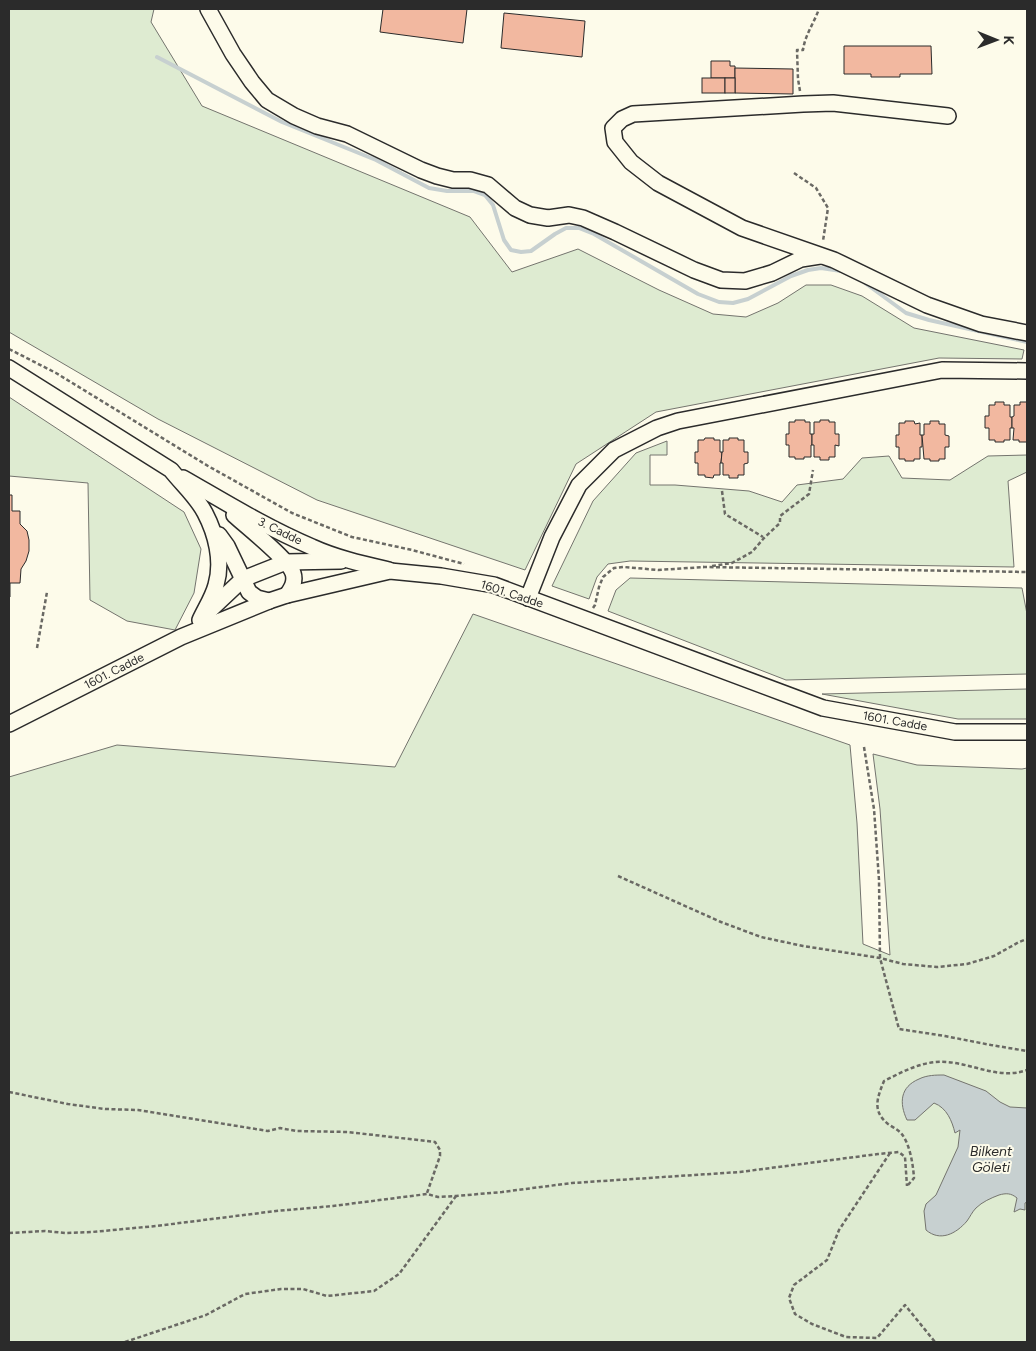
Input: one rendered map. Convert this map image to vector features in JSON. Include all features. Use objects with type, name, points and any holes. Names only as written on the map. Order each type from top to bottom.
[{"type":"street","points":[[208,9],[238,61],[267,100],[294,116],[317,126],[347,134],[420,170],[453,180],[470,180],[488,185],[515,208],[530,215],[548,218],[569,215],[583,218],[694,270],[721,280],[745,281],[801,259],[822,256]]},
{"type":"street","points":[[948,116],[833,103],[803,104],[633,114],[622,118],[614,128],[615,142],[631,162],[658,183],[742,228],[834,260],[927,305],[981,324],[1027,333]]},
{"type":"street","name":"3. Cadde","points":[[9,368],[171,470],[263,524],[313,548],[390,571]]},
{"type":"street","points":[[528,598],[552,537],[579,485],[614,450],[657,428],[678,421],[942,370],[1027,371]]},
{"type":"street","points":[[171,470],[205,512],[227,546],[249,592],[257,598],[268,601]]},
{"type":"street","name":"3. Cadde","points":[[212,495],[286,562],[294,573],[294,584],[287,595]]},
{"type":"street","points":[[200,620],[216,585],[219,568],[218,550],[205,512]]},
{"type":"street","name":"3. Cadde","points":[[181,637],[243,579],[286,562],[351,560]]},
{"type":"street","name":"1601. Cadde","points":[[9,724],[181,637],[268,601],[390,571],[441,576],[494,585],[823,708],[955,732],[1027,732]]},
{"type":"path","points":[[803,104],[798,78],[797,50],[803,50],[804,43],[819,9]]},
{"type":"path","points":[[794,173],[816,188],[828,208],[822,256]]},
{"type":"path","points":[[9,349],[56,374],[208,466],[292,513],[352,537],[412,550],[469,566]]},
{"type":"path","points":[[585,619],[595,605],[598,587],[603,577],[614,568],[658,570],[703,567],[732,563],[752,552],[780,523],[780,516],[808,494],[812,470]]},
{"type":"path","points":[[722,490],[725,514],[764,538]]},
{"type":"path","points":[[703,567],[1027,572]]},
{"type":"path","points":[[37,648],[47,592]]},
{"type":"path","points":[[864,747],[874,810],[879,880],[880,958],[899,1029],[1027,1051]]},
{"type":"path","points":[[618,876],[721,922],[761,937],[803,946],[880,958],[903,964],[937,967],[967,964],[994,956],[1027,939]]},
{"type":"path","points":[[9,1232],[92,1232],[427,1194],[438,1197],[456,1196],[502,1192],[572,1182],[740,1172],[899,1152],[905,1157],[907,1186],[914,1178],[909,1148],[901,1133],[881,1118],[877,1109],[884,1081],[926,1063],[946,1062],[1006,1074],[1021,1073],[1027,1070]]},
{"type":"path","points":[[9,1092],[68,1104],[105,1109],[138,1110],[268,1131],[280,1128],[296,1131],[348,1132],[434,1142],[440,1150],[440,1156],[427,1194]]},
{"type":"path","points":[[890,1153],[839,1230],[826,1260],[794,1285],[789,1298],[795,1314],[812,1324],[846,1337],[877,1338],[905,1305],[935,1342]]},
{"type":"path","points":[[125,1342],[206,1315],[244,1294],[302,1289],[327,1296],[374,1291],[398,1274],[456,1196]]},
{"type":"green space","points":[[9,9],[154,9],[151,22],[202,106],[470,217],[512,272],[578,249],[659,290],[713,314],[746,317],[778,303],[806,285],[831,285],[862,296],[914,328],[1024,350],[1022,359],[939,358],[656,412],[576,464],[525,570],[317,500],[158,419],[9,332]]},
{"type":"green space","points":[[9,397],[184,512],[201,549],[194,593],[175,630],[127,621],[90,600],[88,483],[9,476]]},
{"type":"green space","points":[[667,441],[667,455],[650,455],[650,485],[675,485],[749,491],[782,502],[797,485],[843,479],[862,458],[889,456],[902,478],[950,480],[988,456],[1027,455],[1027,472],[1008,481],[1014,567],[630,561],[608,564],[597,577],[589,599],[552,586],[593,501],[636,453]]},
{"type":"green space","points":[[630,578],[1022,588],[1027,614],[1027,674],[786,680],[608,611],[616,590]]},
{"type":"green space","points":[[473,614],[850,745],[857,823],[863,944],[890,955],[880,809],[873,754],[917,765],[1027,768],[1027,1342],[9,1342],[9,777],[117,745],[395,767]]},
{"type":"green space","points":[[1027,689],[1027,719],[958,719],[822,694]]},
{"type":"water","name":"Bilkent Göleti","points":[[944,1075],[986,1091],[1010,1107],[1027,1108],[1027,1202],[1025,1203],[1025,1210],[1020,1209],[1014,1212],[1017,1198],[1008,1194],[996,1196],[978,1206],[958,1230],[942,1236],[931,1234],[926,1230],[924,1211],[926,1204],[936,1195],[958,1147],[960,1130],[955,1133],[946,1112],[934,1103],[915,1120],[907,1120],[902,1102],[905,1091],[913,1082],[925,1077]]},
{"type":"building","points":[[383,9],[467,9],[463,43],[380,32]]},
{"type":"building","points":[[504,13],[585,21],[582,57],[501,48]]},
{"type":"building","points":[[844,46],[931,46],[932,74],[900,74],[900,77],[871,77],[871,74],[844,74]]},
{"type":"building","points":[[711,61],[730,61],[730,66],[735,66],[735,78],[711,78]]},
{"type":"building","points":[[735,68],[793,69],[793,94],[735,93]]},
{"type":"building","points":[[702,78],[725,78],[725,93],[702,93]]},
{"type":"building","points":[[725,78],[735,78],[735,93],[725,93]]},
{"type":"building","points":[[995,402],[1004,402],[1004,405],[1010,405],[1012,428],[1010,428],[1010,440],[1004,440],[1004,442],[989,440],[989,428],[985,428],[985,416],[989,416],[989,405],[995,405]]},
{"type":"building","points":[[1020,402],[1027,402],[1027,442],[1013,440],[1014,428],[1012,428],[1012,417],[1014,416],[1014,405],[1020,405]]},
{"type":"building","points":[[795,420],[810,422],[810,434],[812,434],[811,457],[795,459],[795,457],[789,457],[789,445],[786,445],[786,434],[789,434],[789,422],[795,422]]},
{"type":"building","points":[[820,420],[835,422],[835,434],[839,434],[839,446],[835,445],[835,457],[829,457],[829,460],[820,460],[820,457],[814,457],[812,434],[814,434],[814,422],[820,422]]},
{"type":"building","points":[[905,421],[914,421],[915,424],[920,423],[922,447],[920,447],[920,459],[914,459],[914,461],[899,459],[899,447],[896,447],[899,423],[905,423]]},
{"type":"building","points":[[930,421],[939,421],[939,424],[945,424],[945,435],[949,436],[949,447],[945,447],[945,459],[939,459],[939,461],[924,459],[922,435],[924,435],[924,424],[930,424]]},
{"type":"building","points":[[705,438],[720,440],[720,452],[722,452],[720,475],[714,475],[713,478],[698,475],[698,463],[695,463],[695,452],[698,452],[698,440],[704,440]]},
{"type":"building","points":[[729,438],[744,440],[744,452],[748,452],[748,463],[744,464],[744,475],[738,475],[738,478],[729,478],[729,475],[723,475],[723,463],[721,463],[723,440],[729,440]]},
{"type":"building","points":[[9,495],[12,495],[12,511],[20,511],[20,524],[27,531],[29,540],[29,551],[21,569],[20,583],[10,583],[10,597],[9,597]]},
{"type":"waterway","points":[[157,57],[282,122],[376,160],[429,188],[447,191],[474,191],[485,195],[493,205],[504,240],[511,250],[531,251],[566,228],[579,228],[594,234],[698,294],[719,302],[733,303],[748,299],[791,276],[808,270],[821,268],[841,271]]},
{"type":"waterway","points":[[865,283],[906,313],[1027,342]]}]
